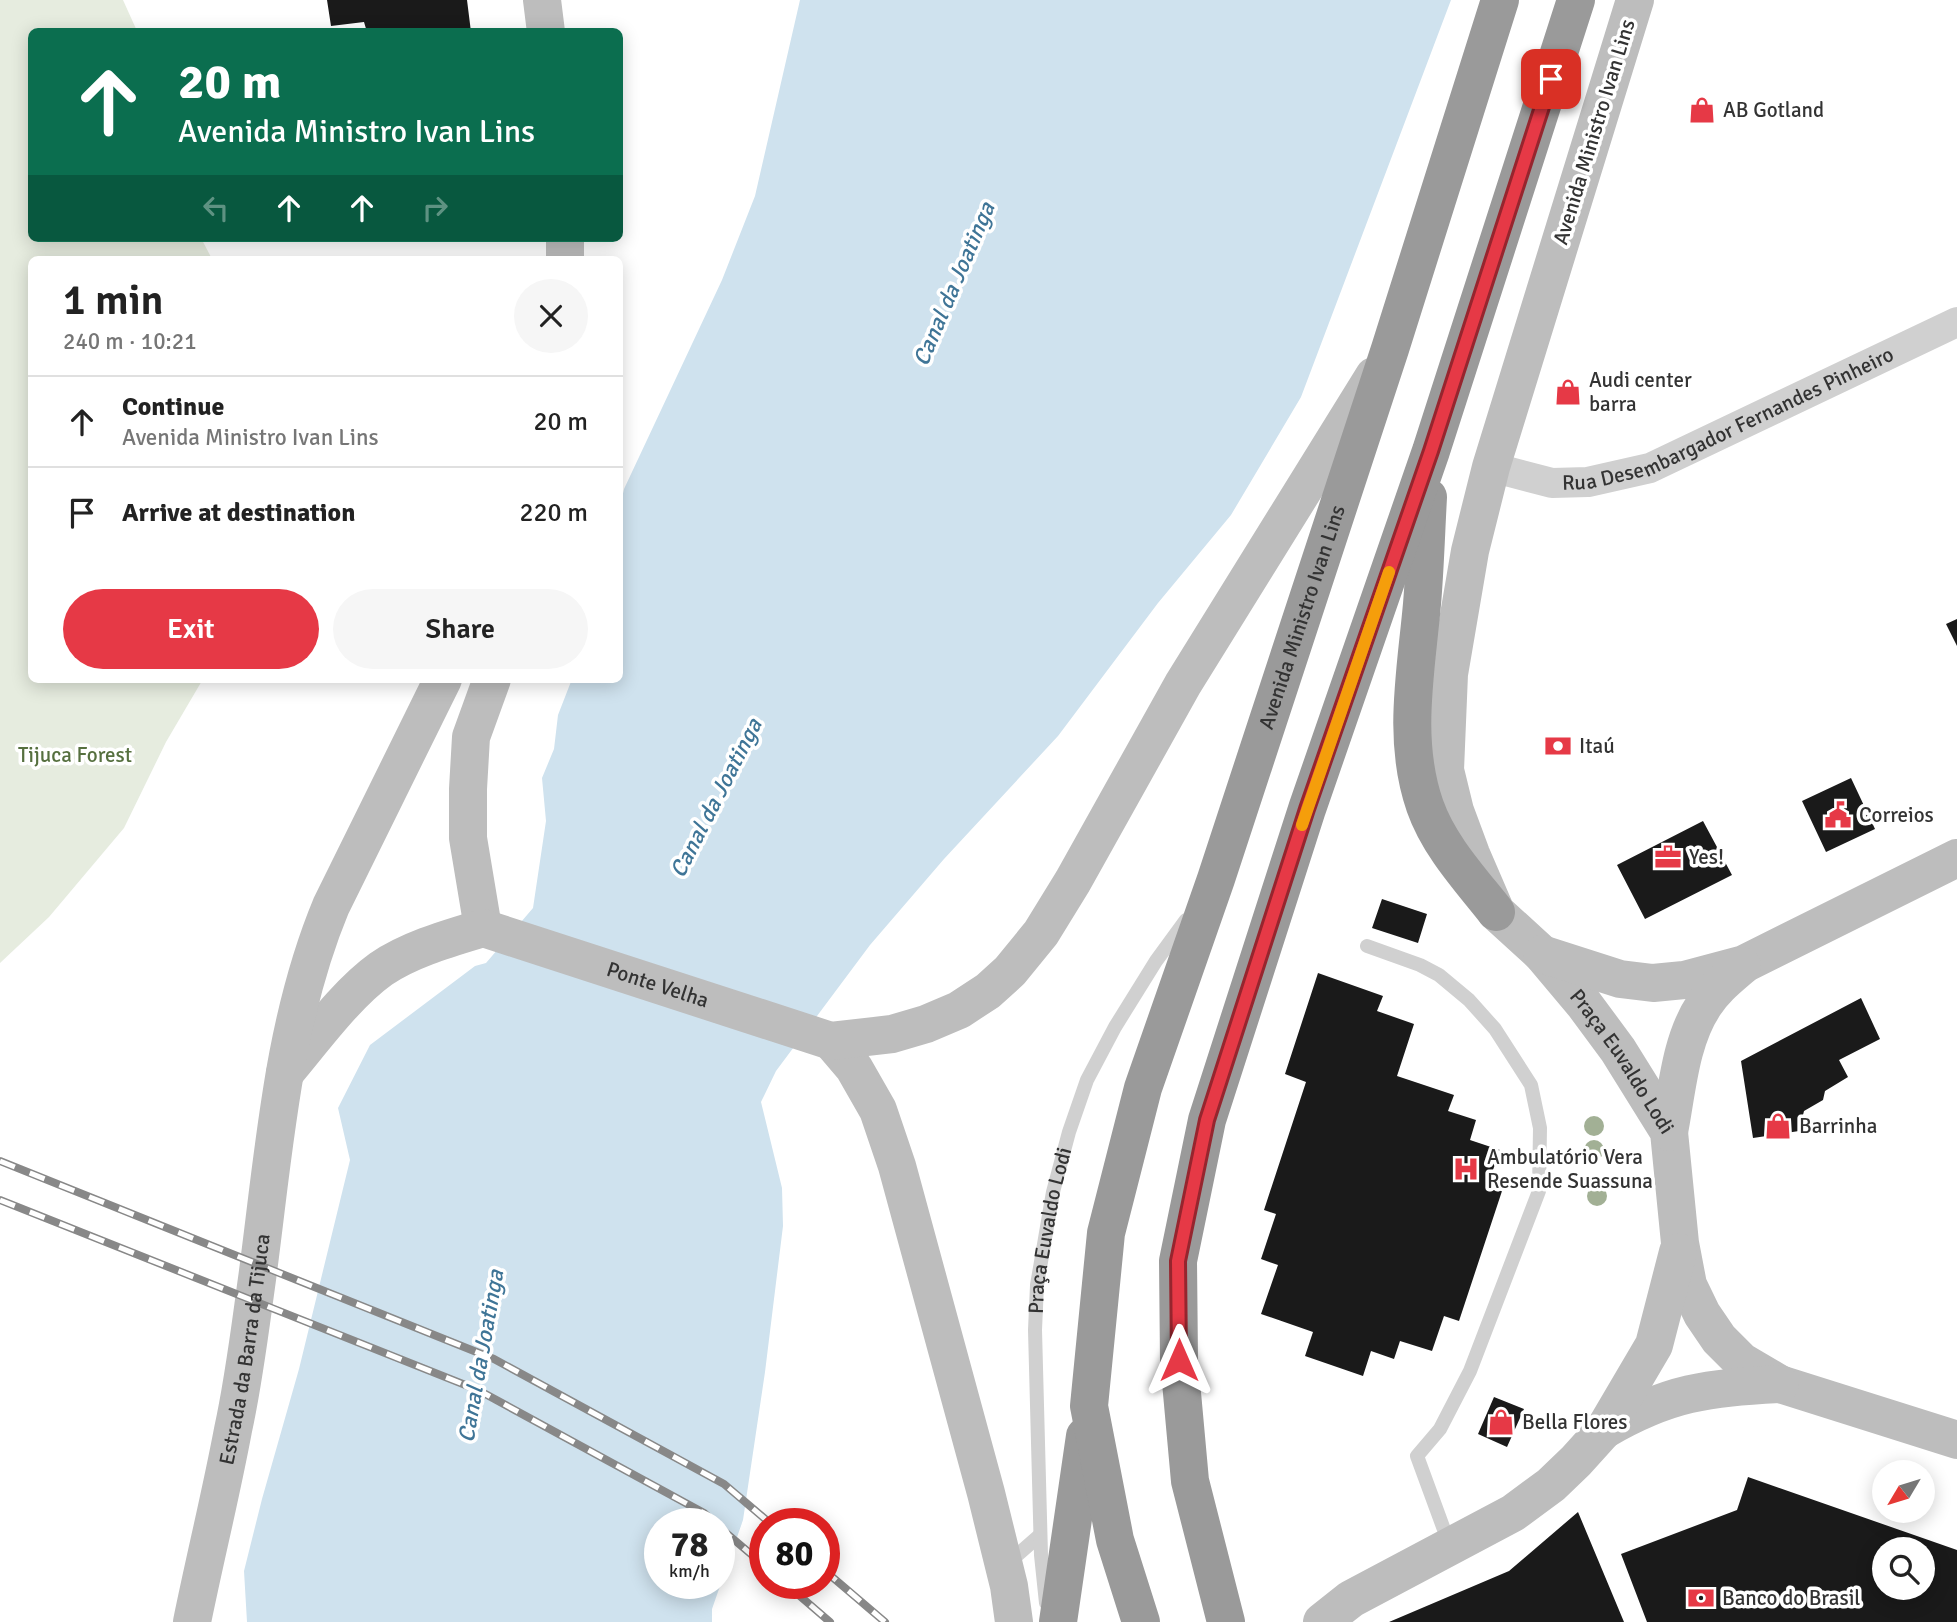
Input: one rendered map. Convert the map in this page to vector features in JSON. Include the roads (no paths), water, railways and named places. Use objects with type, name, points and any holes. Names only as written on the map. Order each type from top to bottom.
[{"type":"highway","name":"Avenida Ministro Ivan Lins","points":[[1089,1406],[1106,1233],[1143,1088],[1216,879],[1390,349],[1500,0]]},
{"type":"highway","points":[[1226,1622],[1190,1481],[1179,1360],[1178,1261],[1207,1120],[1307,809],[1431,451],[1576,0]]},
{"type":"highway","points":[[1431,451],[1422,604],[1413,680],[1412,735],[1417,776],[1426,808],[1445,845],[1496,912]]},
{"type":"highway","points":[[1058,1622],[1089,1406]]},
{"type":"highway","points":[[1089,1406],[1115,1540],[1141,1622]]},
{"type":"main road","points":[[541,0],[545,28]]},
{"type":"main road","name":"Avenida Ministro Ivan Lins","points":[[1496,912],[1455,810],[1445,770],[1449,674],[1470,551],[1491,467],[1635,0]]},
{"type":"main road","points":[[821,1038],[891,1034],[926,1024],[959,1010],[988,991],[1010,971],[1041,933],[1073,881],[1183,684],[1390,349]]},
{"type":"main road","name":"Estrada da Barra da Tijuca","points":[[192,1622],[234,1429],[295,1017],[318,937],[441,683]]},
{"type":"main road","points":[[285,1073],[344,1004],[382,968],[429,945],[490,929],[468,838],[468,789],[471,737],[491,683]]},
{"type":"main road","points":[[1542,954],[1620,979],[1653,983],[1685,980],[1744,964],[1957,858]]},
{"type":"main road","name":"Praça Euvaldo Lodi","points":[[1496,912],[1542,954],[1618,1050],[1669,1132],[1680,1243],[1688,1285],[1718,1339],[1741,1360],[1780,1384]]},
{"type":"main road","name":"Ponte Velha","points":[[490,929],[821,1038]]},
{"type":"main road","points":[[1669,1132],[1692,1028],[1703,1006],[1719,985],[1744,964]]},
{"type":"main road","points":[[821,1038],[854,1068],[878,1110],[897,1166],[1004,1566],[1014,1622]]},
{"type":"main road","name":"Praça Euvaldo Lodi","points":[[1322,1622],[1351,1599],[1513,1513],[1551,1485],[1604,1430],[1654,1345],[1680,1243]]},
{"type":"main road","points":[[1780,1384],[1957,1440]]},
{"type":"main road","name":"Praça Euvaldo Lodi","points":[[1604,1430],[1635,1412],[1689,1392],[1718,1387],[1780,1384]]},
{"type":"street","name":"Rua Desembargador Fernandes Pinheiro","points":[[1491,467],[1552,483],[1588,482],[1650,468],[1957,322]]},
{"type":"lane","name":"Praça Euvaldo Lodi","points":[[1048,1622],[1040,1535],[1035,1330],[1037,1285],[1053,1192],[1069,1132],[1087,1080],[1115,1027],[1157,961],[1216,879]]},
{"type":"lane","points":[[1367,946],[1420,965],[1439,975],[1469,1000],[1494,1029],[1531,1085],[1540,1128],[1539,1191],[1469,1371],[1440,1429],[1417,1456],[1450,1546]]},
{"type":"lane","points":[[1004,1566],[1040,1535]]},
{"type":"water","name":"Canal da Joatinga","points":[[800,0],[1451,0],[1301,397],[1231,515],[1158,603],[1058,736],[944,859],[870,945],[776,1071],[761,1102],[782,1188],[783,1226],[743,1520],[735,1543],[735,1508],[644,1508],[644,1599],[715,1599],[712,1622],[247,1622],[244,1571],[299,1369],[350,1160],[338,1108],[370,1045],[475,966],[486,963],[533,908],[546,821],[542,778],[554,749],[558,715],[570,683],[623,683],[624,489],[722,280],[755,196]]},
{"type":"railway","points":[[0,1161],[494,1359],[724,1484],[752,1508]]},
{"type":"railway","points":[[0,1200],[478,1390],[695,1508]]},
{"type":"railway","points":[[735,1541],[749,1552]]},
{"type":"railway","points":[[840,1584],[885,1622]]},
{"type":"railway","points":[[803,1599],[830,1622]]},
{"type":"place","name":"AB Gotland","points":[[1702,110]]},
{"type":"place","name":"Audi center barra","points":[[1568,392]]},
{"type":"place","name":"Itaú","points":[[1558,746]]},
{"type":"place","name":"Correios","points":[[1838,815]]},
{"type":"place","name":"Yes!","points":[[1668,857]]},
{"type":"place","name":"Barrinha","points":[[1778,1126]]},
{"type":"place","name":"Ambulatório Vera Resende Suassuna","points":[[1466,1169]]},
{"type":"place","name":"Bella Flores","points":[[1501,1422]]},
{"type":"place","name":"Banco do Brasil","points":[[1701,1598]]},
{"type":"park label","name":"Tijuca Forest","points":[[75,755]]}]
